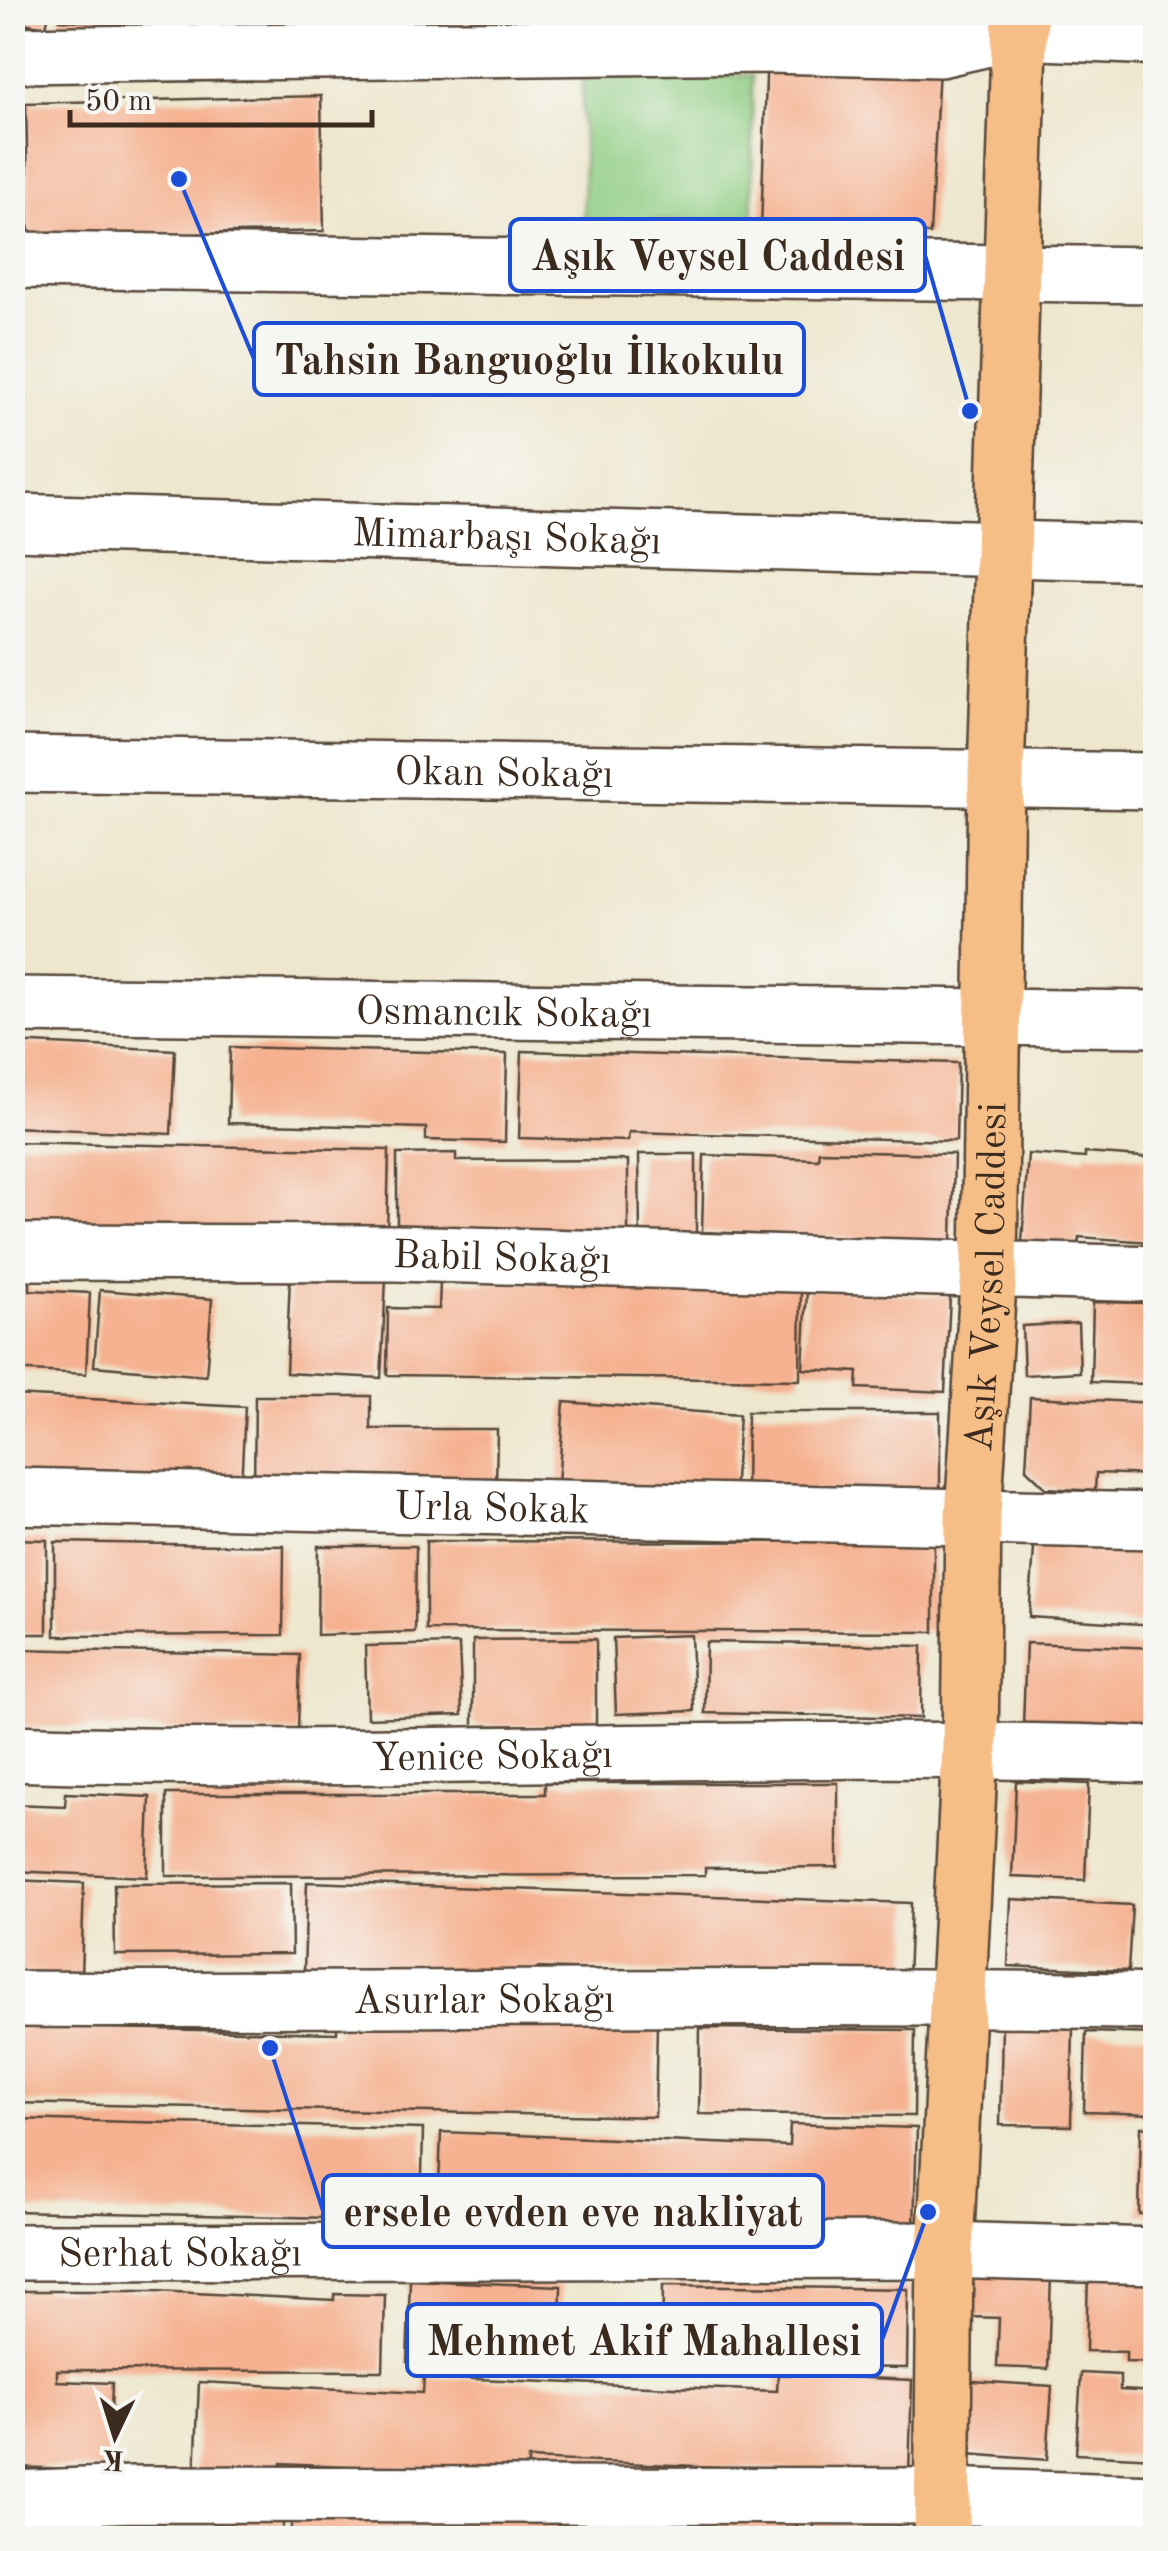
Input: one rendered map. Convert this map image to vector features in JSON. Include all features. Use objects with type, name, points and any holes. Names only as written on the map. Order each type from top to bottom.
[{"type":"main road","name":"Aşık Veysel Caddesi","points":[[943,2517],[945,2250],[970,1748],[973,1515],[989,1269],[996,1014],[996,777],[1020,22]]},
{"type":"street","points":[[12,55],[767,45],[940,49],[1020,22],[1156,37]]},
{"type":"street","points":[[12,260],[1156,275]]},
{"type":"street","name":"Mimarbaşı Sokağı","points":[[12,522],[1156,553]]},
{"type":"street","name":"Okan Sokağı","points":[[12,764],[1156,781]]},
{"type":"street","name":"Osmancık Sokağı","points":[[12,1005],[996,1014],[1156,1019]]},
{"type":"street","name":"Babil Sokağı","points":[[12,1252],[395,1253],[1156,1274]]},
{"type":"street","name":"Urla Sokak","points":[[12,1496],[1156,1520]]},
{"type":"street","name":"Yenice Sokağı","points":[[12,1753],[370,1756],[970,1748],[1156,1755]]},
{"type":"street","name":"Asurlar Sokağı","points":[[12,1999],[343,2002],[958,1996],[1156,2002]]},
{"type":"street","name":"Serhat Sokağı","points":[[12,2252],[945,2250],[1156,2256]]},
{"type":"street","points":[[12,2499],[133,2494],[943,2517],[1156,2503]]},
{"type":"green space","points":[[752,75],[753,220],[584,221],[582,76]]},
{"type":"building","points":[[12,12],[49,12],[46,27],[12,21]]},
{"type":"building","points":[[60,12],[120,12],[119,23],[60,20]]},
{"type":"building","points":[[131,12],[161,12],[161,17],[130,16]]},
{"type":"building","points":[[172,12],[236,12],[236,28],[173,29]]},
{"type":"building","points":[[253,12],[486,12],[486,26],[253,23]]},
{"type":"building","points":[[494,12],[604,12],[604,24],[494,19]]},
{"type":"building","points":[[717,12],[785,12],[784,23],[716,19]]},
{"type":"building","points":[[847,12],[908,12],[906,23],[847,20]]},
{"type":"building","points":[[767,45],[940,49],[930,234],[761,231]]},
{"type":"building","points":[[321,96],[324,231],[29,238],[26,103]]},
{"type":"building","points":[[12,1042],[175,1050],[171,1134],[12,1127]]},
{"type":"building","points":[[230,1047],[507,1054],[505,1142],[426,1140],[426,1128],[228,1123]]},
{"type":"building","points":[[522,1051],[958,1063],[956,1141],[629,1132],[628,1141],[519,1138]]},
{"type":"building","points":[[12,1142],[389,1150],[387,1237],[12,1230]]},
{"type":"building","points":[[819,1151],[954,1154],[952,1242],[702,1232],[704,1155],[818,1159]]},
{"type":"building","points":[[456,1153],[456,1161],[628,1160],[628,1245],[397,1240],[397,1154]]},
{"type":"building","points":[[1085,1153],[1156,1158],[1150,1242],[1079,1237],[1078,1245],[1022,1242],[1028,1154],[1085,1158]]},
{"type":"building","points":[[639,1154],[696,1154],[696,1239],[640,1240]]},
{"type":"building","points":[[290,1276],[386,1280],[381,1378],[286,1373]]},
{"type":"building","points":[[12,1278],[30,1279],[30,1290],[90,1293],[86,1374],[12,1370]]},
{"type":"building","points":[[440,1282],[801,1286],[800,1380],[387,1375],[388,1308],[439,1309]]},
{"type":"building","points":[[807,1289],[950,1297],[945,1392],[857,1388],[858,1372],[803,1369]]},
{"type":"building","points":[[100,1290],[212,1299],[206,1376],[94,1366]]},
{"type":"building","points":[[1093,1302],[1148,1303],[1145,1384],[1091,1382]]},
{"type":"building","points":[[1078,1323],[1080,1372],[1024,1375],[1022,1326]]},
{"type":"building","points":[[12,1395],[245,1407],[241,1487],[12,1486]]},
{"type":"building","points":[[255,1396],[371,1396],[371,1429],[497,1429],[496,1491],[254,1489]]},
{"type":"building","points":[[1030,1397],[1156,1403],[1154,1475],[1096,1473],[1095,1491],[1046,1488],[1026,1469]]},
{"type":"building","points":[[564,1402],[739,1415],[734,1497],[558,1485]]},
{"type":"building","points":[[747,1412],[940,1412],[940,1491],[746,1491]]},
{"type":"building","points":[[1035,1535],[1156,1542],[1156,1625],[1029,1617]]},
{"type":"building","points":[[12,1539],[47,1540],[47,1634],[12,1634]]},
{"type":"building","points":[[426,1541],[934,1542],[934,1632],[426,1630]]},
{"type":"building","points":[[55,1542],[284,1546],[283,1635],[55,1636]]},
{"type":"building","points":[[318,1546],[416,1546],[415,1632],[317,1635]]},
{"type":"building","points":[[691,1635],[694,1711],[616,1714],[613,1638]]},
{"type":"building","points":[[596,1639],[596,1725],[473,1726],[473,1640]]},
{"type":"building","points":[[706,1642],[922,1646],[921,1718],[705,1713]]},
{"type":"building","points":[[1026,1643],[1156,1648],[1153,1731],[1023,1726]]},
{"type":"building","points":[[459,1644],[462,1715],[367,1718],[365,1646]]},
{"type":"building","points":[[12,1649],[300,1655],[298,1733],[12,1726]]},
{"type":"building","points":[[1016,1781],[1089,1784],[1085,1880],[1012,1877]]},
{"type":"building","points":[[545,1783],[838,1783],[838,1867],[705,1868],[705,1875],[166,1876],[166,1794],[545,1794]]},
{"type":"building","points":[[66,1793],[150,1797],[147,1877],[12,1871],[12,1804],[65,1806]]},
{"type":"building","points":[[12,1880],[84,1883],[81,1977],[12,1974]]},
{"type":"building","points":[[307,1882],[911,1903],[908,1980],[538,1968],[537,1981],[304,1973]]},
{"type":"building","points":[[291,1883],[292,1954],[115,1955],[114,1884]]},
{"type":"building","points":[[1011,1899],[1132,1905],[1128,1971],[1008,1966]]},
{"type":"building","points":[[337,2017],[657,2024],[655,2117],[12,2103],[12,2026],[337,2033]]},
{"type":"building","points":[[1002,2023],[1073,2024],[1071,2126],[1000,2125]]},
{"type":"building","points":[[700,2028],[915,2030],[914,2116],[699,2114]]},
{"type":"building","points":[[1086,2032],[1156,2034],[1156,2114],[1084,2112]]},
{"type":"building","points":[[12,2119],[423,2129],[421,2220],[12,2211]]},
{"type":"building","points":[[790,2124],[917,2128],[914,2227],[438,2214],[441,2132],[789,2146]]},
{"type":"building","points":[[1141,2127],[1156,2127],[1156,2214],[1139,2214]]},
{"type":"building","points":[[973,2271],[1051,2274],[1048,2369],[997,2367],[999,2318],[971,2317]]},
{"type":"building","points":[[1088,2273],[1156,2275],[1156,2363],[1126,2362],[1126,2352],[1086,2351]]},
{"type":"building","points":[[410,2280],[561,2286],[559,2367],[407,2362]]},
{"type":"building","points":[[663,2285],[908,2289],[907,2368],[662,2364]]},
{"type":"building","points":[[12,2291],[155,2291],[334,2300],[334,2294],[385,2295],[383,2371],[57,2370],[57,2381],[112,2383],[109,2470],[12,2467]]},
{"type":"building","points":[[1081,2373],[1120,2375],[1120,2390],[1156,2392],[1156,2458],[1076,2454]]},
{"type":"building","points":[[778,2374],[912,2380],[909,2475],[528,2459],[528,2474],[281,2463],[280,2480],[195,2476],[199,2382],[423,2393],[424,2377],[777,2391]]},
{"type":"building","points":[[972,2381],[1052,2386],[1047,2460],[967,2454]]},
{"type":"building","points":[[219,2508],[284,2511],[282,2538],[217,2538]]},
{"type":"building","points":[[291,2511],[797,2522],[796,2538],[291,2538]]},
{"type":"building","points":[[814,2522],[898,2525],[898,2538],[813,2538]]},
{"type":"building","points":[[982,2528],[1156,2534],[1156,2538],[982,2538]]},
{"type":"place","name":"Tahsin Banguoğlu İlkokulu","points":[[179,179]]},
{"type":"place","name":"Aşık Veysel Caddesi","points":[[970,411]]},
{"type":"place","name":"ersele evden eve nakliyat","points":[[270,2048]]},
{"type":"place","name":"Mehmet Akif Mahallesi","points":[[928,2212]]}]
